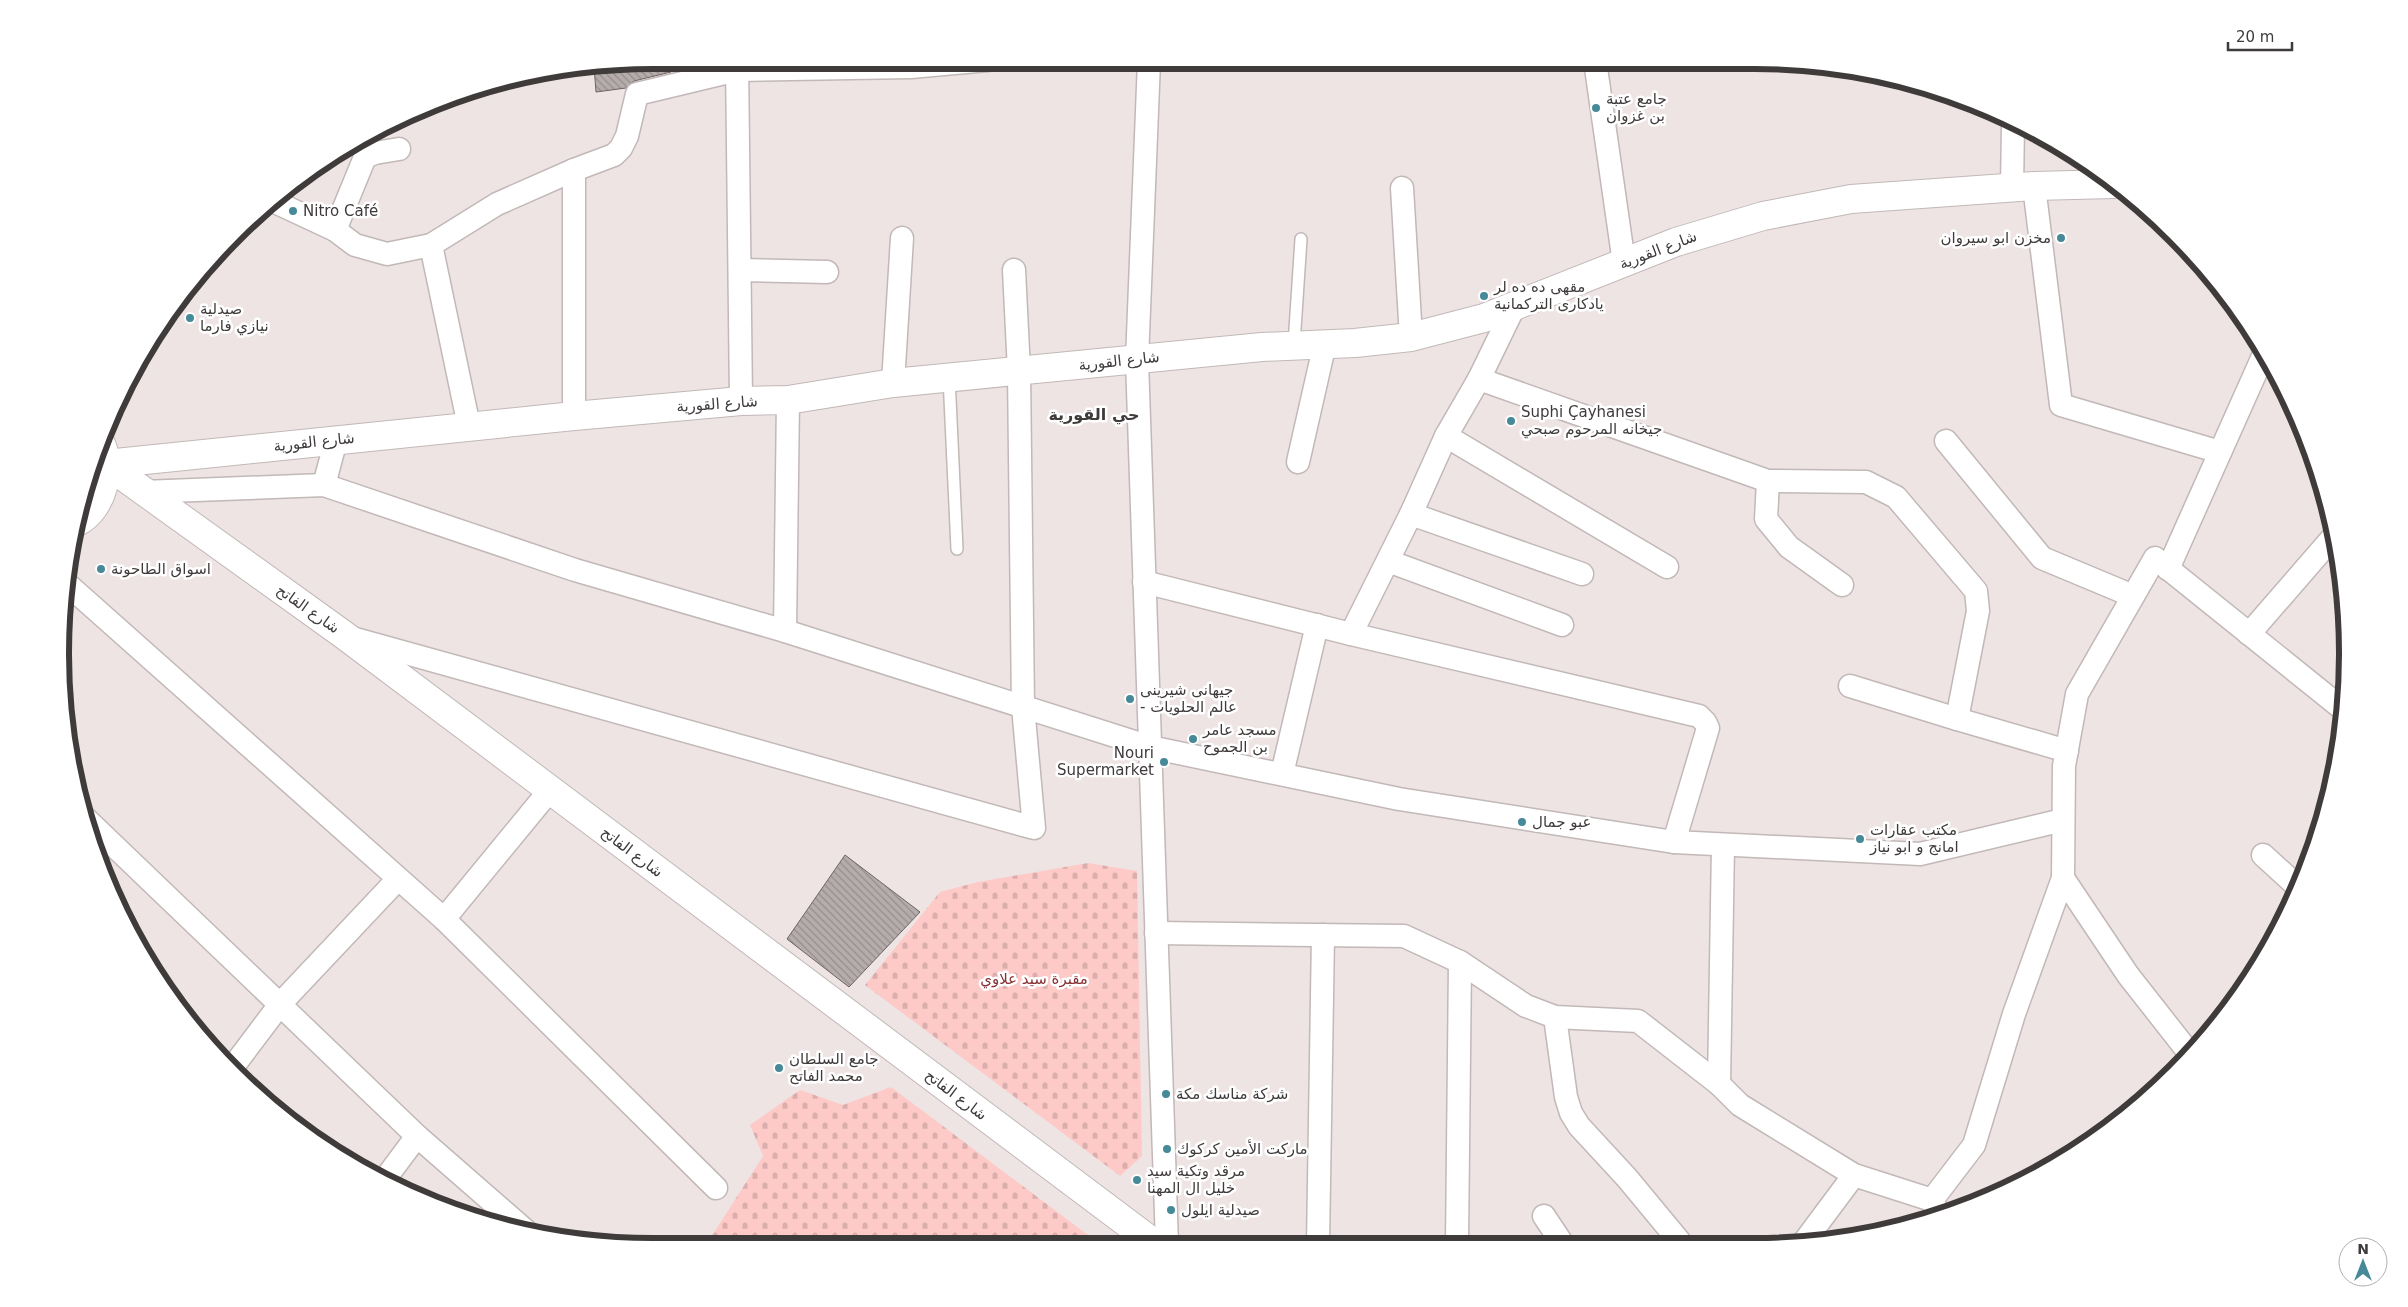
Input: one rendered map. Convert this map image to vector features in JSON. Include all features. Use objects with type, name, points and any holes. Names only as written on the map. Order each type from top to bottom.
[{"type":"street","points":[[280,204],[335,230],[355,245],[388,254],[431,245],[497,204],[574,170],[606,160],[618,152],[627,136],[637,94],[723,69]]},
{"type":"street","points":[[737,69],[741,401]]},
{"type":"street","points":[[1149,69],[1137,360],[1166,1238]]},
{"type":"street","points":[[1596,69],[1624,263]]},
{"type":"street","points":[[2014,129],[2061,405],[2220,452]]},
{"type":"street","points":[[335,230],[365,157],[375,153],[399,150]]},
{"type":"street","points":[[574,170],[574,416]]},
{"type":"street","name":"شارع القورية","points":[[105,453],[336,440],[741,401],[788,400],[893,383],[1294,344],[1355,343],[1410,337],[1453,328],[1719,228],[1806,206],[1851,199],[2023,187],[2102,184]]},
{"type":"street","points":[[1402,188],[1410,337]]},
{"type":"street","points":[[893,383],[902,238]]},
{"type":"street","points":[[431,245],[469,426]]},
{"type":"street","points":[[740,270],[827,272]]},
{"type":"street","points":[[344,635],[1034,828],[1023,707],[1019,371],[1014,270]]},
{"type":"street","points":[[1351,634],[1411,514],[1446,436],[1479,379],[1515,306]]},
{"type":"street","points":[[1298,462],[1325,343]]},
{"type":"street","points":[[2168,569],[2261,361]]},
{"type":"street","points":[[1479,379],[1768,481],[1866,482],[1896,497],[1976,591],[1978,611],[1956,718]]},
{"type":"street","points":[[785,632],[788,400]]},
{"type":"street","points":[[1446,436],[1667,567]]},
{"type":"street","points":[[324,485],[336,440]]},
{"type":"street","points":[[1946,441],[2042,558],[2133,596]]},
{"type":"street","name":"شارع الفاتح","points":[[104,454],[143,492],[344,635],[1147,1238]]},
{"type":"street","points":[[86,513],[95,505],[104,485],[103,457]]},
{"type":"street","points":[[1768,481],[1766,519],[1789,547],[1842,585]]},
{"type":"street","points":[[143,492],[324,485],[575,570],[785,632],[1150,747],[1399,799],[1674,842],[1920,854],[2063,820]]},
{"type":"street","points":[[1411,514],[1582,574]]},
{"type":"street","points":[[2249,634],[2329,542]]},
{"type":"street","points":[[1156,933],[1404,936],[1460,962],[1526,1006],[1555,1017],[1638,1021],[1719,1084],[1740,1105],[1854,1174],[1936,1208],[1974,1145],[2014,1014],[2063,878],[2064,766],[2077,694],[2154,558],[2337,704]]},
{"type":"street","points":[[1388,561],[1562,625]]},
{"type":"street","points":[[1144,582],[1317,626],[1699,716],[1708,728],[1674,842]]},
{"type":"street","points":[[73,589],[444,920],[716,1188]]},
{"type":"street","points":[[1282,774],[1317,626]]},
{"type":"street","points":[[1850,686],[2067,750]]},
{"type":"street","points":[[444,920],[550,790]]},
{"type":"street","points":[[96,828],[281,1003],[417,1136],[515,1221]]},
{"type":"street","points":[[1719,1084],[1724,845]]},
{"type":"street","points":[[2263,855],[2293,882]]},
{"type":"street","points":[[2063,878],[2128,975],[2185,1048]]},
{"type":"street","points":[[236,1063],[281,1003],[398,879]]},
{"type":"street","points":[[1318,1238],[1323,935]]},
{"type":"street","points":[[1458,1238],[1460,962]]},
{"type":"street","points":[[1555,1017],[1566,1097],[1572,1113],[1580,1126],[1628,1178],[1677,1238]]},
{"type":"street","points":[[388,1174],[417,1136]]},
{"type":"street","points":[[1809,1235],[1854,1174]]},
{"type":"street","points":[[1544,1216],[1559,1238]]},
{"type":"lane","points":[[1294,344],[1301,239]]},
{"type":"lane","points":[[949,378],[957,549]]},
{"type":"green space","name":"مقبرة سيد علاوي","points":[[1088,863],[1137,871],[1142,1156],[1120,1176],[865,985],[940,892],[978,882]]},
{"type":"green space","points":[[891,1087],[1092,1238],[710,1238],[763,1156],[750,1125],[800,1090],[843,1105]]},
{"type":"building","points":[[672,69],[671,72],[634,81],[626,88],[596,92],[594,72]]},
{"type":"building","points":[[845,855],[920,912],[849,987],[787,939]]},
{"type":"place","name":"جامع عتبة بن غزوان","points":[[1596,108]]},
{"type":"place","name":"Nitro Café","points":[[293,211]]},
{"type":"place","name":"مخزن ابو سيروان","points":[[2061,238]]},
{"type":"place","name":"مقهى ده ده لر يادكارى التركمانية","points":[[1484,296]]},
{"type":"place","name":"صيدلية نيازي فارما","points":[[190,318]]},
{"type":"place","name":"Suphi Çayhanesi جيخانه المرحوم صبحي","points":[[1511,421]]},
{"type":"place","name":"اسواق الطاحونة","points":[[101,569]]},
{"type":"place","name":"جیهانی شیرینی - عالم الحلويات","points":[[1130,699]]},
{"type":"place","name":"مسجد عامر بن الجموح","points":[[1193,739]]},
{"type":"place","name":"Nouri Supermarket","points":[[1164,762]]},
{"type":"place","name":"عبو جمال","points":[[1522,822]]},
{"type":"place","name":"مكتب عقارات امانج و ابو نياز","points":[[1860,839]]},
{"type":"place","name":"جامع السلطان محمد الفاتح","points":[[779,1068]]},
{"type":"place","name":"شركة مناسك مكة","points":[[1166,1094]]},
{"type":"place","name":"ماركت الأمين كركوك","points":[[1167,1149]]},
{"type":"place","name":"مرقد وتكية سيد خليل ال المهنا","points":[[1137,1180]]},
{"type":"place","name":"صيدلية ايلول","points":[[1171,1210]]},
{"type":"district","name":"حي القورية","points":[[1094,414]]}]
